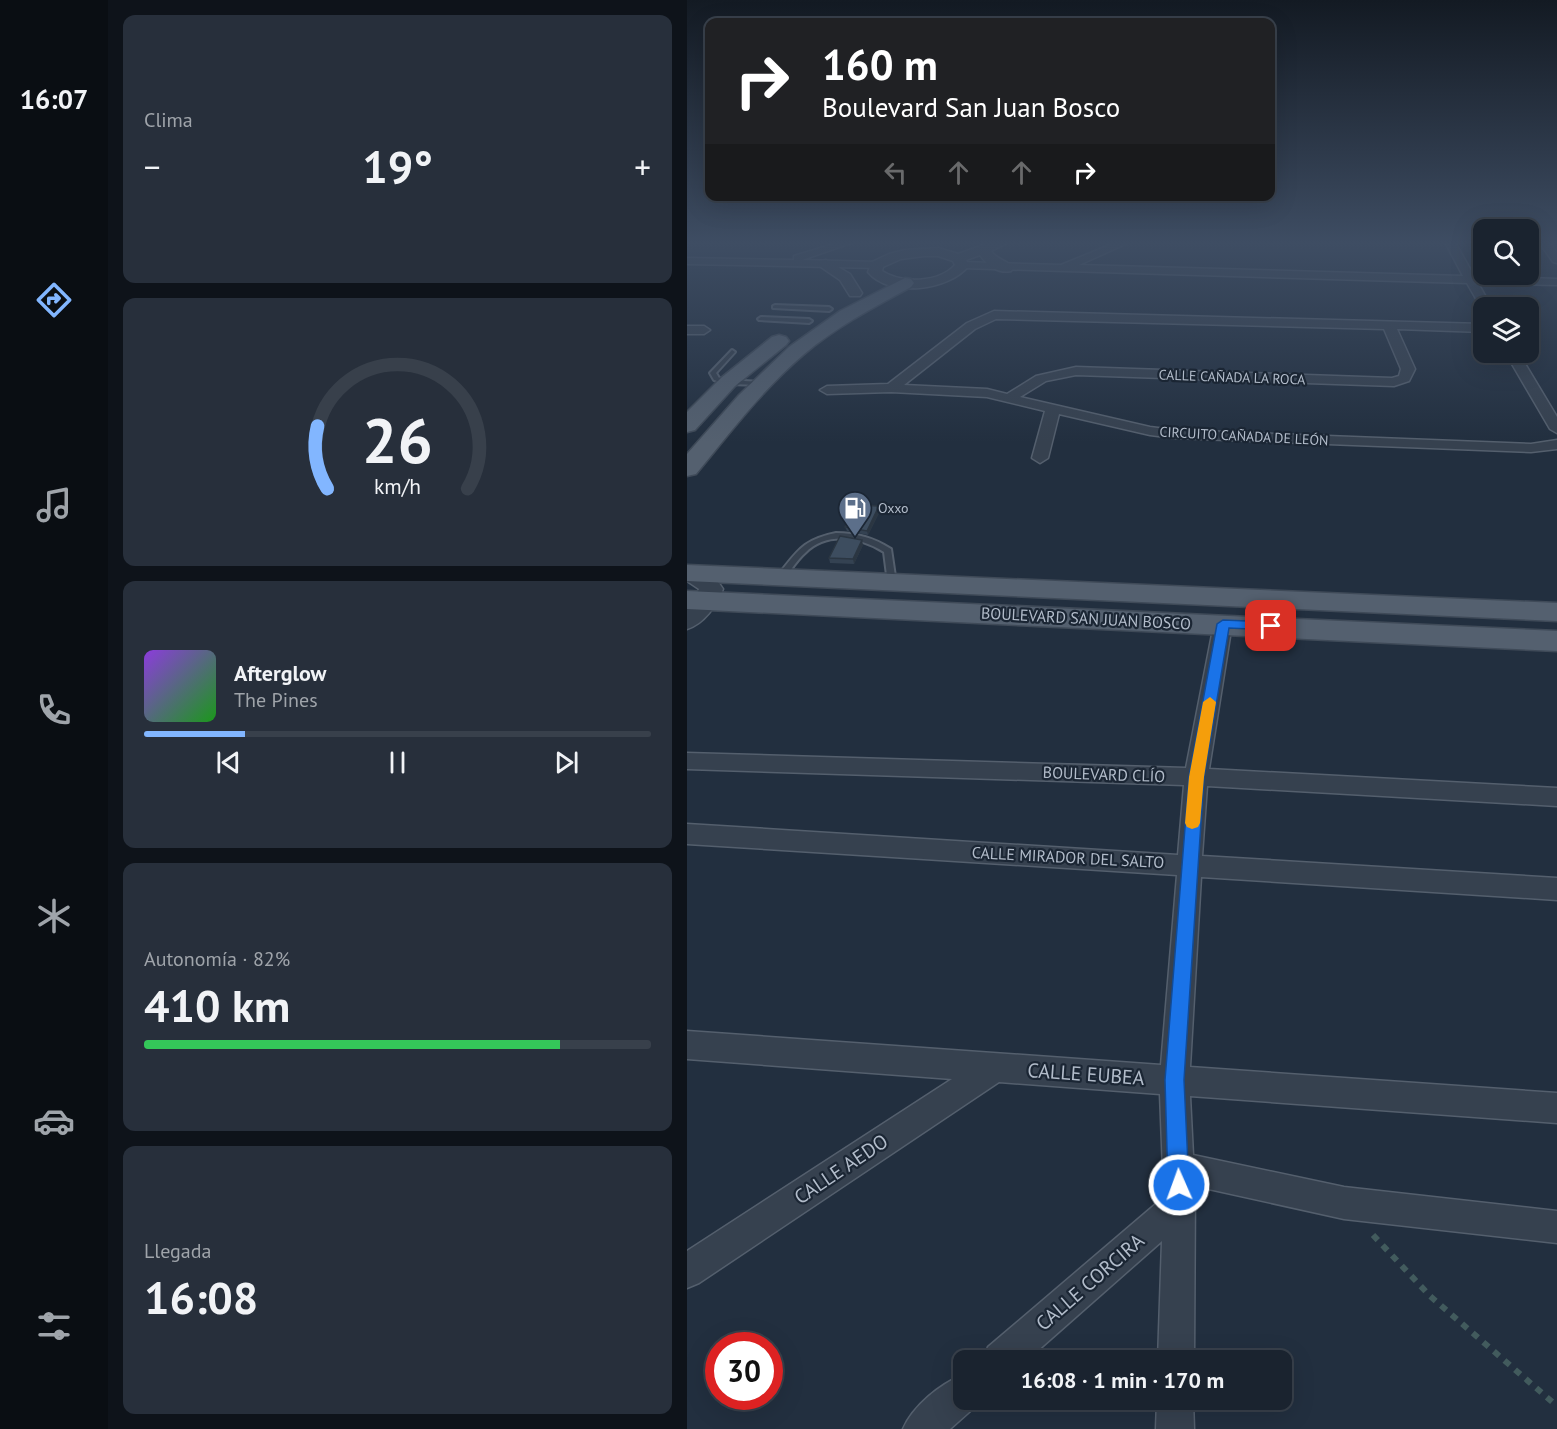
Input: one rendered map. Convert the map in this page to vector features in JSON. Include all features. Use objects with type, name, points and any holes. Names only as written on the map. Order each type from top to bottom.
[{"type":"main road","points":[[687,425],[728,382],[761,355],[829,309]]},
{"type":"main road","points":[[687,469],[761,384],[813,337],[861,309]]},
{"type":"main road","name":"BOULEVARD SAN JUAN BOSCO","points":[[698,589],[715,594],[720,588],[747,576],[1557,612]]},
{"type":"main road","name":"BOULEVARD SAN JUAN BOSCO","points":[[698,589],[1223,624],[1557,640]]},
{"type":"street","points":[[891,388],[971,326],[994,315],[1473,328]]},
{"type":"street","name":"CALLE CAÑADA LA ROCA","points":[[1011,398],[1031,381],[1044,375],[1075,370],[1394,382],[1404,378],[1408,369],[1389,326]]},
{"type":"street","points":[[687,330],[704,330]]},
{"type":"street","points":[[1518,363],[1557,429]]},
{"type":"street","name":"CIRCUITO CAÑADA DE LEÓN","points":[[827,390],[891,388],[960,390],[1011,398],[1150,431],[1174,434],[1531,448],[1550,447],[1557,444]]},
{"type":"street","points":[[1040,458],[1053,408]]},
{"type":"street","points":[[687,621],[698,589]]},
{"type":"street","points":[[1176,1350],[1180,1204],[1174,1080],[1196,777],[1223,624]]},
{"type":"street","name":"BOULEVARD CLÍO","points":[[687,761],[1196,777],[1557,797]]},
{"type":"street","name":"CALLE MIRADOR DEL SALTO","points":[[687,834],[1557,889]]},
{"type":"street","name":"CALLE EUBEA","points":[[687,1045],[1557,1108]]},
{"type":"street","name":"CALLE AEDO","points":[[687,1271],[995,1068]]},
{"type":"street","points":[[1178,1167],[1344,1203],[1557,1227]]},
{"type":"street","name":"CALLE CORCIRA","points":[[1012,1350],[1180,1204]]},
{"type":"street","points":[[922,1429],[953,1402]]},
{"type":"street","points":[[1175,1410],[1175,1429]]},
{"type":"lane","points":[[821,309],[829,309]]},
{"type":"lane","points":[[761,319],[809,321]]},
{"type":"lane","points":[[732,352],[713,373],[716,379],[761,384]]},
{"type":"lane","points":[[781,577],[805,548],[828,538],[854,535],[874,540],[888,551],[893,583]]},
{"type":"path","points":[[1344,1203],[1430,1296],[1557,1406]]},
{"type":"building","points":[[856,505],[879,506],[867,531],[845,527]]},
{"type":"building","points":[[840,536],[862,540],[853,559],[829,558]]},
{"type":"slow traffic","points":[[1192,823],[1196,777],[1210,702]]},
{"type":"place","name":"Oxxo","points":[[855,537]]},
{"type":"route","points":[[1179,1185],[1174,1080],[1196,777],[1223,624],[1271,626]]}]
